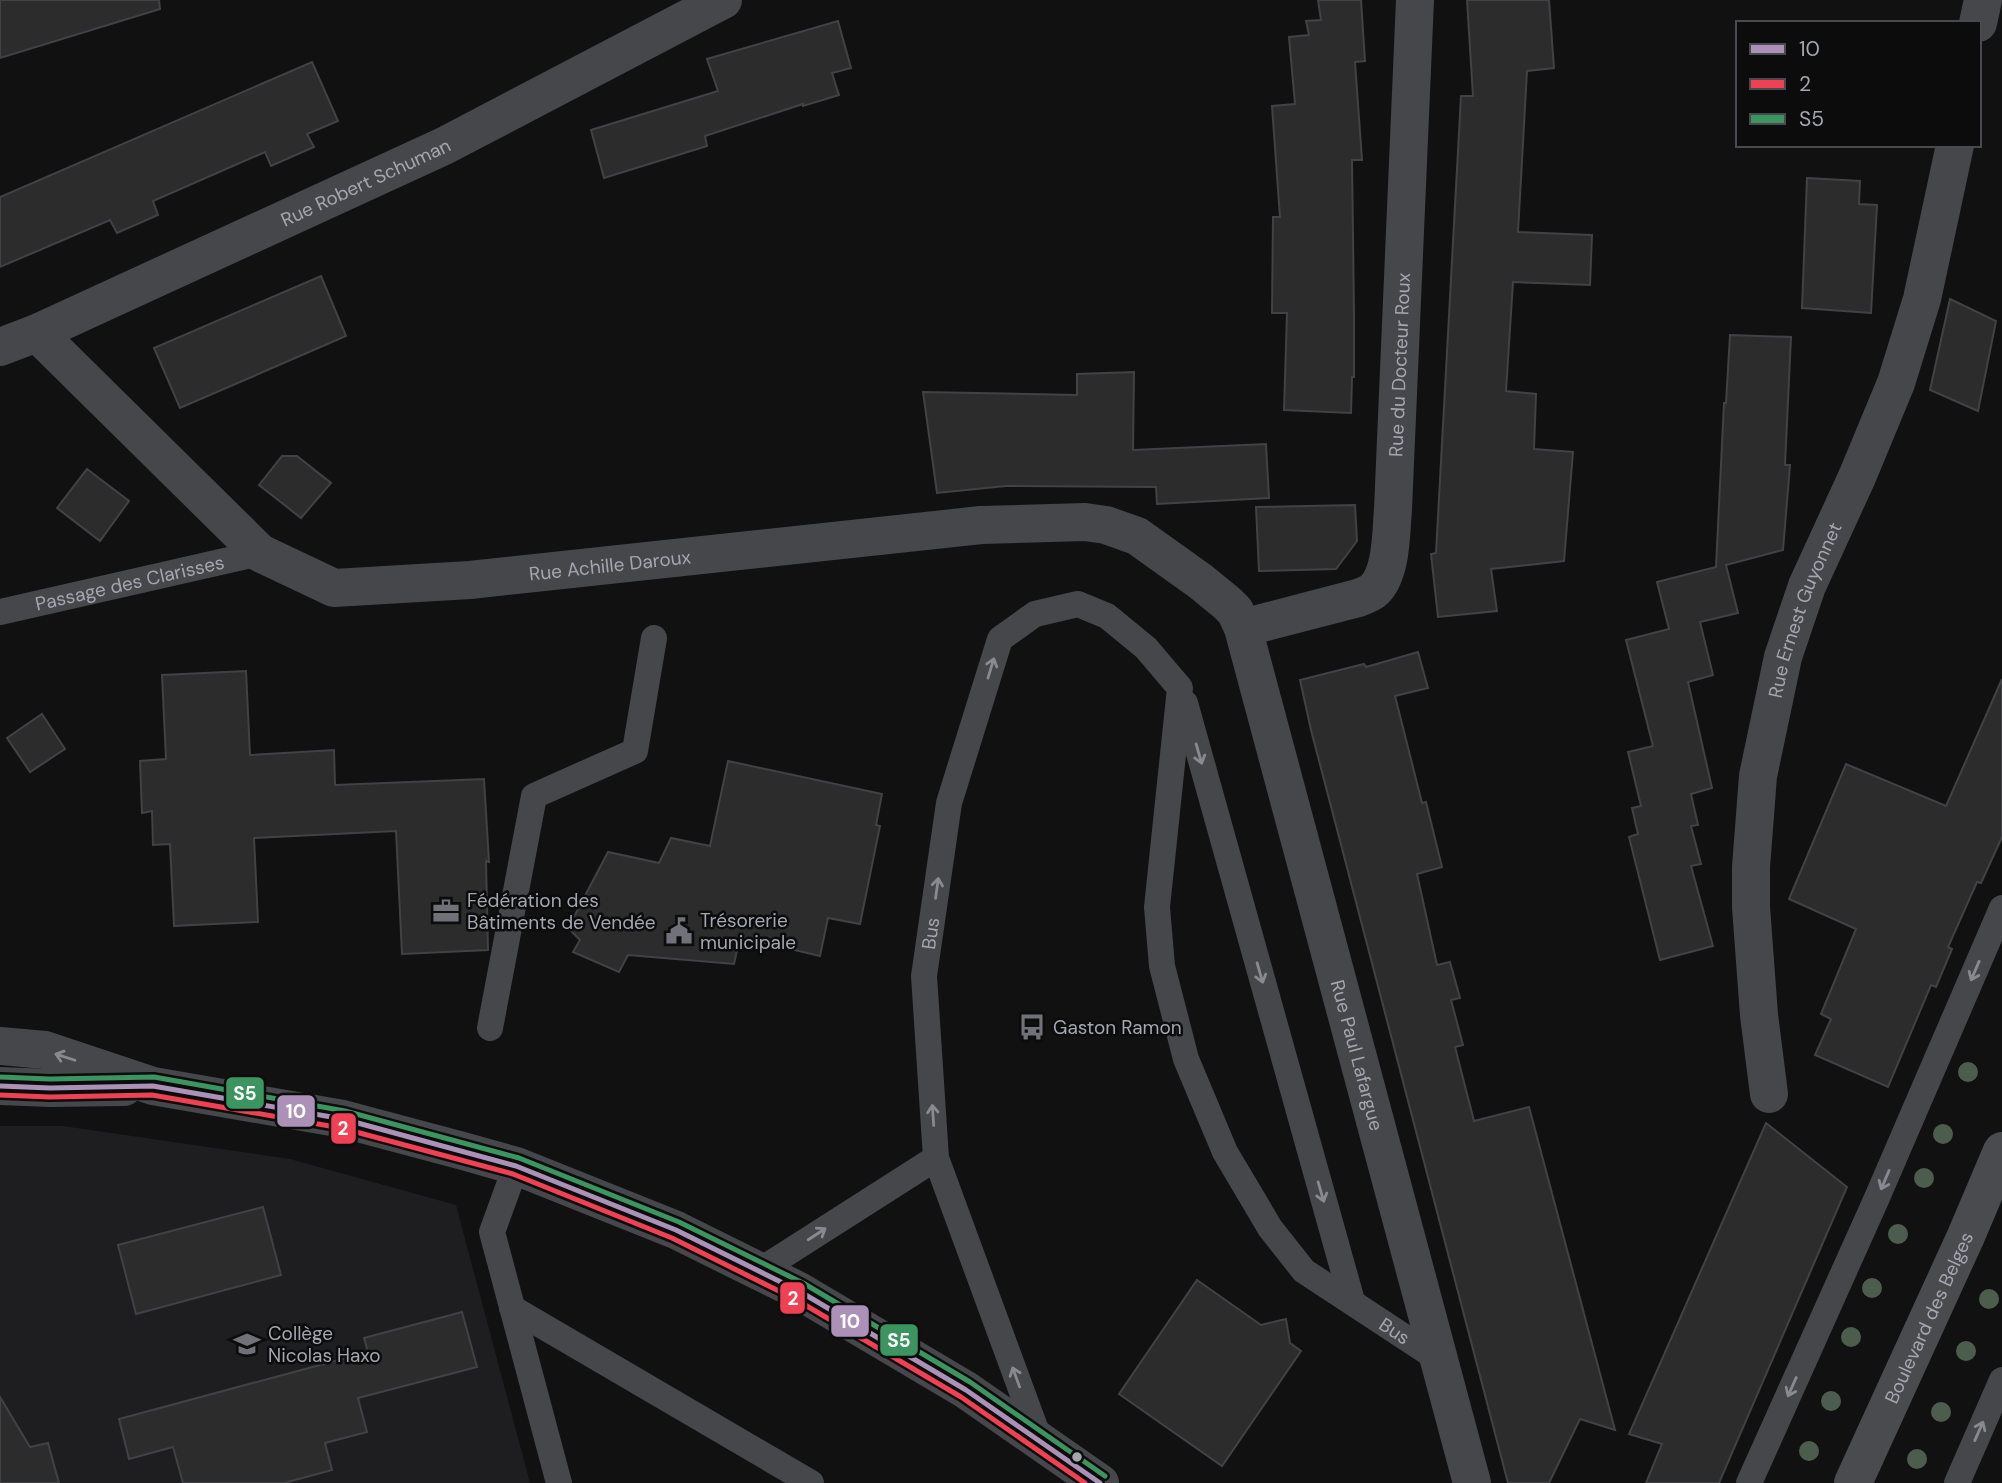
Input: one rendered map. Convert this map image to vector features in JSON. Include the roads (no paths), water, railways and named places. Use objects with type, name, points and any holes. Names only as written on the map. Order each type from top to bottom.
[{"type":"main road","name":"Boulevard des Belges","points":[[1853,1483],[2002,1151]]},
{"type":"street","name":"Rue Robert Schuman","points":[[0,347],[444,146],[723,0]]},
{"type":"street","name":"Rue du Docteur Roux","points":[[1243,628],[1358,598],[1373,592],[1383,579],[1389,554],[1393,509],[1415,0]]},
{"type":"street","points":[[1978,21],[1983,0]]},
{"type":"street","name":"Rue Ernest Guyonnet","points":[[1769,1094],[1759,1015],[1751,907],[1758,776],[1783,657],[1807,586],[1896,383],[1915,323],[1955,147]]},
{"type":"street","name":"Rue Achille Daroux","points":[[37,332],[260,553],[334,588],[470,580],[981,525],[1085,522],[1106,524],[1137,536],[1227,603],[1235,611],[1243,628]]},
{"type":"street","name":"Rue Paul Lafargue","points":[[1243,628],[1472,1483]]},
{"type":"street","points":[[0,1046],[45,1050],[153,1086],[343,1119],[516,1166],[676,1230],[799,1291],[966,1390],[1100,1483]]},
{"type":"street","points":[[0,1086],[153,1086]]},
{"type":"lane","name":"Passage des Clarisses","points":[[0,612],[260,553]]},
{"type":"lane","name":"Bus","points":[[1040,1441],[936,1158],[924,976],[948,803],[1000,639],[1035,614],[1078,604],[1107,616],[1146,648],[1180,688],[1352,1301]]},
{"type":"lane","points":[[490,1028],[534,796],[635,751],[654,638]]},
{"type":"lane","name":"Bus","points":[[1180,688],[1157,907],[1161,966],[1186,1059],[1225,1152],[1269,1228],[1304,1271],[1438,1359]]},
{"type":"lane","points":[[1749,1483],[1871,1212],[2002,908]]},
{"type":"lane","points":[[759,1271],[936,1158]]},
{"type":"lane","points":[[516,1166],[492,1232],[559,1483]]},
{"type":"lane","points":[[512,1308],[811,1483]]},
{"type":"lane","points":[[1957,1483],[2002,1380]]},
{"type":"place","name":"Fédération des Bâtiments de Vendée","points":[[446,911]]},
{"type":"place","name":"Trésorerie municipale","points":[[679,931]]},
{"type":"place","name":"Gaston Ramon","points":[[1032,1027]]},
{"type":"place","name":"Collège Nicolas Haxo","points":[[247,1344]]}]
